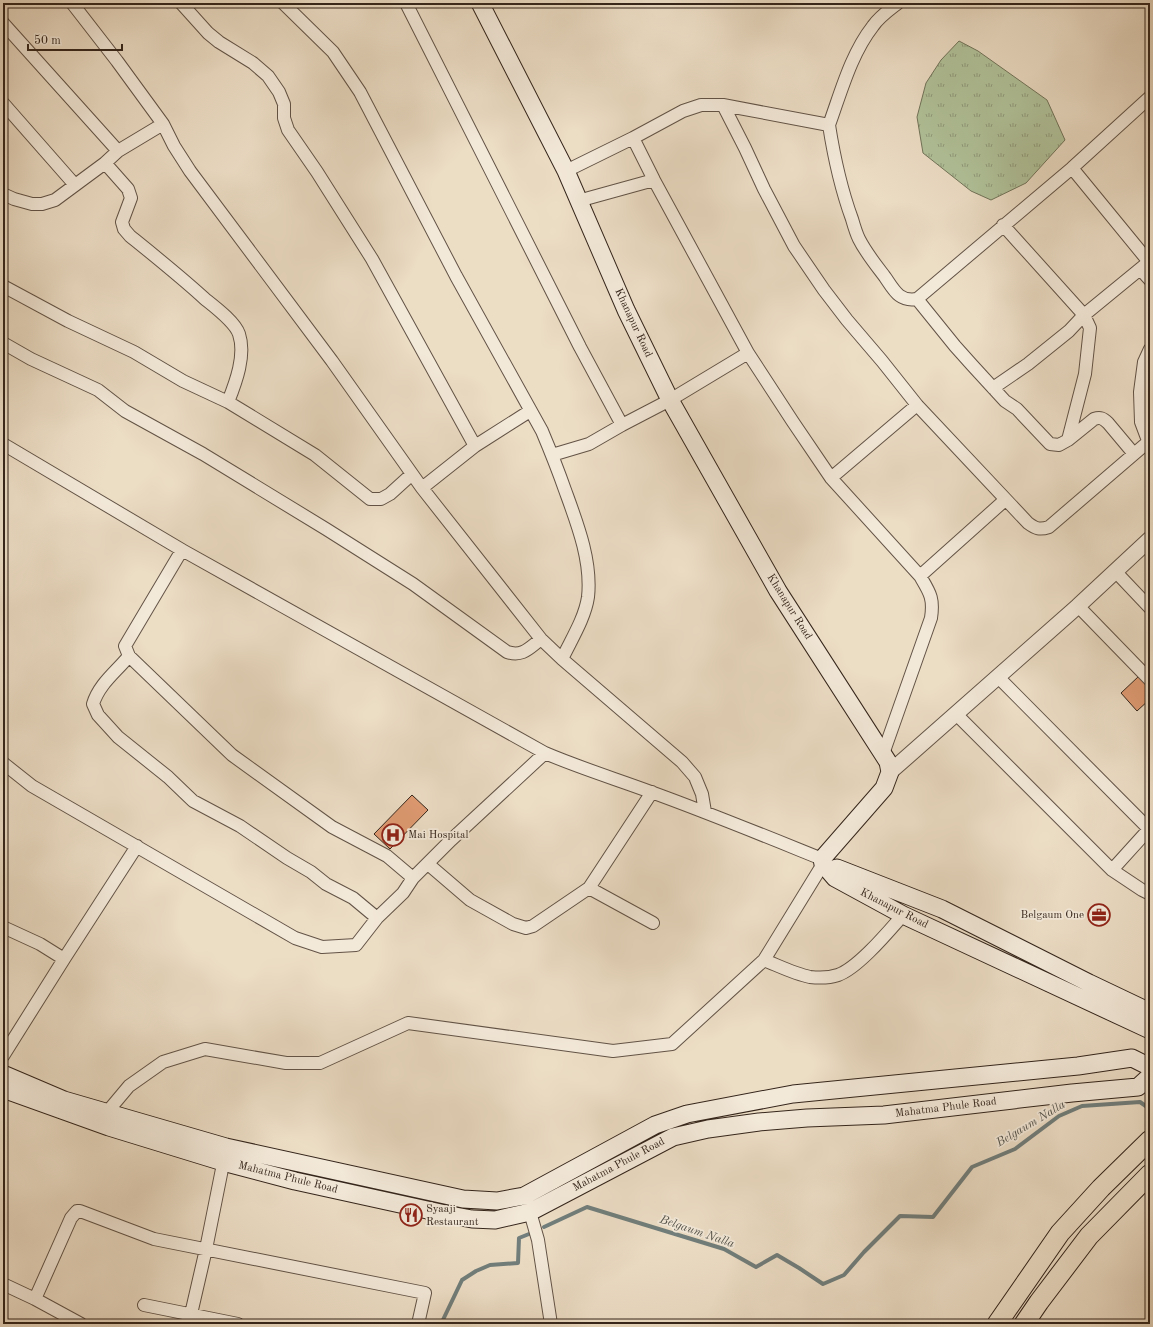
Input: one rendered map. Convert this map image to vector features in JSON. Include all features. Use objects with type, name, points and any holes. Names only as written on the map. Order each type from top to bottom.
[{"type":"main road","name":"Khanapur Road","points":[[480,3],[566,171],[626,310],[670,400],[778,591],[888,762],[890,772]]},
{"type":"main road","points":[[890,772],[884,788],[825,865],[837,868],[942,909],[1150,1012]]},
{"type":"main road","name":"Khanapur Road","points":[[825,865],[835,878],[903,915],[1150,1030]]},
{"type":"main road","name":"Mahatma Phule Road","points":[[224,1155],[463,1199],[496,1201],[524,1196],[655,1125],[687,1114],[793,1094],[1078,1066],[1132,1058],[1150,1067]]},
{"type":"main road","name":"Mahatma Phule Road","points":[[3,1074],[103,1118]]},
{"type":"main road","name":"Mahatma Phule Road","points":[[3,1089],[224,1155],[295,1181],[472,1218],[495,1220],[530,1212],[673,1137],[708,1129],[759,1122],[808,1118],[884,1115],[1072,1093],[1138,1087],[1150,1076]]},
{"type":"main road","points":[[997,1324],[1060,1233],[1100,1188],[1150,1140]]},
{"type":"main road","points":[[1024,1324],[1089,1236],[1150,1174]]},
{"type":"street","points":[[72,3],[163,124],[174,146],[190,171],[332,361],[422,488],[541,639],[562,659],[682,762],[695,776],[702,794],[705,812]]},
{"type":"street","points":[[181,3],[208,33],[219,42],[253,63],[268,76],[279,92],[284,104],[284,118],[288,130],[317,172],[372,259],[475,446]]},
{"type":"street","points":[[283,3],[333,52],[360,92],[456,276],[542,431],[577,523],[588,567],[588,597],[584,612],[562,659]]},
{"type":"street","points":[[406,3],[577,340],[622,425]]},
{"type":"street","points":[[898,3],[873,26],[857,51],[829,125],[846,203],[859,239],[874,263],[902,298],[910,300],[917,299],[1072,168],[1150,97]]},
{"type":"street","points":[[3,23],[118,151]]},
{"type":"street","points":[[3,103],[75,185]]},
{"type":"street","points":[[566,171],[633,138],[683,111],[701,105],[723,106],[829,125]]},
{"type":"street","points":[[723,106],[794,246],[808,268],[847,320],[917,405],[1005,500],[1034,528],[1042,530],[1049,526],[1134,454],[1149,444],[1141,422],[1140,392],[1144,362],[1150,349]]},
{"type":"street","points":[[3,194],[32,204],[42,204],[55,200],[105,163],[118,151],[163,124]]},
{"type":"street","points":[[633,138],[654,180],[748,353],[831,478],[920,576],[931,595],[933,606],[931,618],[883,754]]},
{"type":"street","points":[[105,163],[128,189],[131,198],[122,222],[124,229],[130,236],[227,317],[239,333],[241,351],[238,374],[228,402]]},
{"type":"street","points":[[1072,168],[1146,264],[1150,280]]},
{"type":"street","points":[[578,201],[654,180]]},
{"type":"street","points":[[1004,225],[1084,315],[1090,328],[1085,374],[1068,440]]},
{"type":"street","points":[[994,388],[1028,364],[1069,331],[1084,315],[1146,264]]},
{"type":"street","points":[[3,286],[68,321],[134,352],[183,381],[228,402],[315,455],[370,499],[381,499],[390,494],[412,474]]},
{"type":"street","points":[[917,299],[955,346],[1005,401],[1017,409],[1050,444],[1059,445],[1068,440],[1094,419],[1099,417],[1103,418],[1108,423],[1134,454]]},
{"type":"street","points":[[3,343],[31,359],[98,390],[125,412],[203,454],[326,529],[413,584],[507,652],[515,654],[523,653],[541,639]]},
{"type":"street","points":[[552,455],[589,444],[670,400],[748,353]]},
{"type":"street","points":[[831,478],[917,405]]},
{"type":"street","points":[[422,488],[475,446],[530,411]]},
{"type":"street","points":[[3,444],[182,550],[545,753],[578,767],[705,812],[825,865],[764,960],[672,1044],[613,1051],[408,1022],[320,1063],[286,1063],[205,1049],[163,1062],[129,1086],[103,1118]]},
{"type":"street","points":[[920,576],[1005,500]]},
{"type":"street","points":[[890,772],[1078,606],[1150,539]]},
{"type":"street","points":[[182,550],[126,646],[129,656],[232,755],[332,827],[387,856],[413,878]]},
{"type":"street","points":[[1115,571],[1150,608]]},
{"type":"street","points":[[1078,606],[1150,680]]},
{"type":"street","points":[[129,656],[96,694],[93,704],[98,715],[118,737],[168,777],[192,800],[240,826],[287,858],[311,872],[326,884],[353,898],[377,918]]},
{"type":"street","points":[[998,677],[1149,828],[1112,870]]},
{"type":"street","points":[[956,714],[1112,870],[1150,894]]},
{"type":"street","points":[[3,763],[32,786],[295,938],[322,947],[356,945],[377,918],[403,893],[413,878],[451,840],[545,753]]},
{"type":"street","points":[[428,864],[470,900],[513,924],[526,928],[533,926],[589,888],[652,792]]},
{"type":"street","points":[[3,1056],[137,846]]},
{"type":"street","points":[[589,888],[653,923]]},
{"type":"street","points":[[764,960],[810,977],[825,978],[838,975],[852,968],[903,915]]},
{"type":"street","points":[[3,927],[40,944],[64,959]]},
{"type":"street","points":[[191,1314],[206,1249],[224,1155]]},
{"type":"street","points":[[35,1299],[71,1218],[76,1212],[84,1212],[154,1239],[425,1293],[418,1324]]},
{"type":"street","points":[[530,1212],[538,1240],[551,1324]]},
{"type":"street","points":[[3,1284],[35,1299],[81,1324]]},
{"type":"street","points":[[144,1305],[238,1324]]},
{"type":"green space","points":[[959,41],[978,51],[1047,100],[1065,140],[1026,183],[991,200],[971,191],[923,153],[917,117],[926,83],[941,60]]},
{"type":"building","points":[[1139,676],[1150,687],[1150,699],[1137,711],[1121,693]]},
{"type":"building","points":[[412,795],[428,810],[390,849],[374,834]]},
{"type":"waterway","name":"Belgaum Nalla","points":[[544,1227],[587,1207],[724,1249],[756,1267],[777,1255],[823,1284],[844,1275],[864,1252],[900,1216],[933,1217],[972,1167],[1015,1149],[1059,1116],[1082,1106],[1140,1102],[1150,1109]]},
{"type":"waterway","name":"Belgaum Nalla","points":[[441,1324],[462,1280],[476,1271],[490,1265],[518,1263],[519,1238],[529,1234]]},
{"type":"place","name":"Mai Hospital","points":[[393,835]]},
{"type":"place","name":"Belgaum One","points":[[1099,915]]},
{"type":"place","name":"Syaaji Restaurant","points":[[411,1215]]}]
